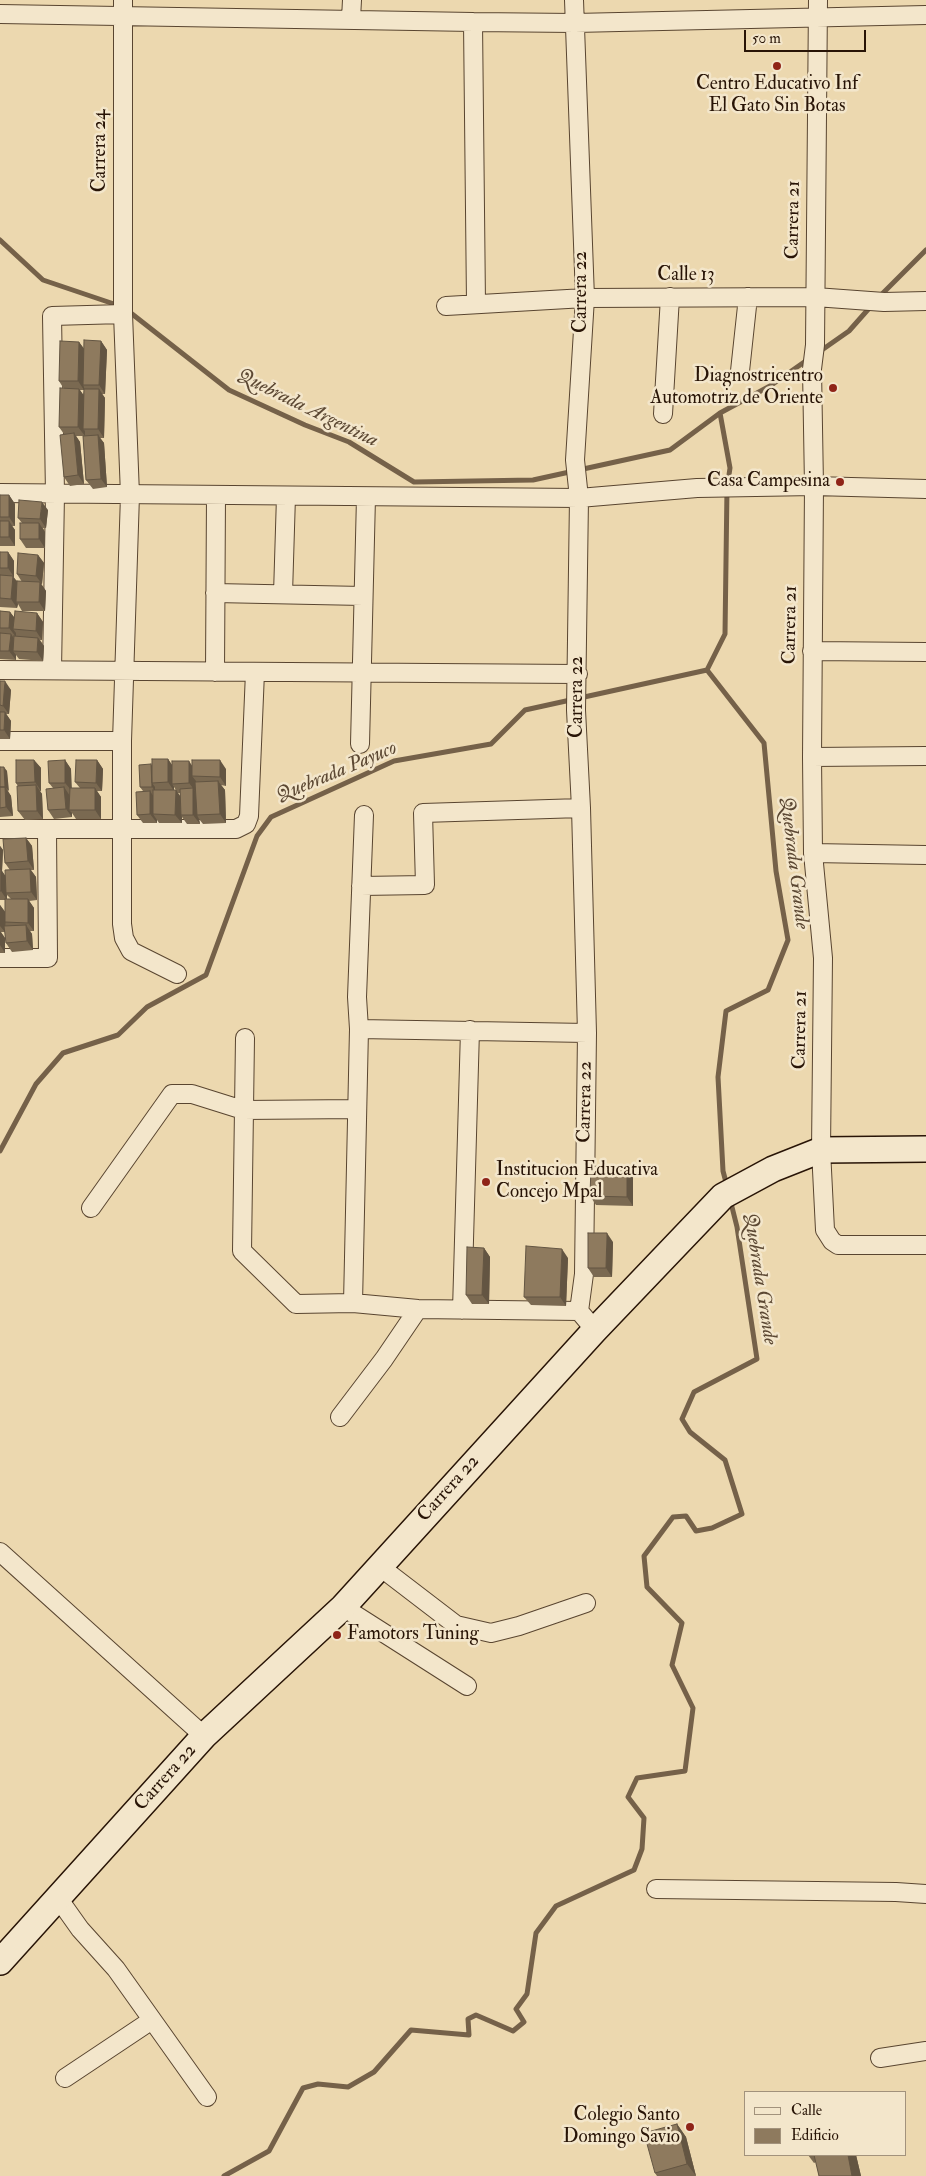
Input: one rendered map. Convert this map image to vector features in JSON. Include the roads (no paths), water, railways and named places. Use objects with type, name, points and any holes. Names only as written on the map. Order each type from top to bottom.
[{"type":"main road","points":[[821,1150],[926,1150]]},
{"type":"main road","name":"Carrera 22","points":[[0,1962],[204,1736],[343,1607],[595,1330],[730,1192],[773,1169],[821,1150]]},
{"type":"street","points":[[351,19],[352,0]]},
{"type":"street","name":"Carrera 22","points":[[574,0],[585,298],[576,467],[579,498],[576,710],[581,808],[587,1033],[584,1274],[579,1311]]},
{"type":"street","name":"Carrera 21","points":[[818,0],[815,345],[812,369],[814,486],[812,757],[813,853],[823,958],[821,1150],[825,1230],[832,1241],[838,1245],[926,1245]]},
{"type":"street","points":[[0,14],[123,8],[351,19],[473,30],[575,22],[926,15]]},
{"type":"street","name":"Carrera 24","points":[[123,8],[124,308],[130,495],[122,741],[122,924],[127,947],[139,957],[177,974]]},
{"type":"street","points":[[473,30],[476,304]]},
{"type":"street","points":[[663,414],[670,297]]},
{"type":"street","name":"Calle 13","points":[[446,306],[585,298],[670,297],[815,297],[926,301]]},
{"type":"street","points":[[740,371],[748,297]]},
{"type":"street","points":[[52,670],[55,494],[52,316],[124,308]]},
{"type":"street","points":[[0,493],[579,498],[697,488],[814,486],[926,489]]},
{"type":"street","points":[[215,672],[216,496]]},
{"type":"street","points":[[283,594],[286,496]]},
{"type":"street","points":[[360,744],[366,497]]},
{"type":"street","points":[[215,592],[363,596]]},
{"type":"street","points":[[812,651],[926,652]]},
{"type":"street","points":[[0,670],[362,673],[577,681]]},
{"type":"street","points":[[0,830],[236,829],[246,824],[250,816],[255,672]]},
{"type":"street","points":[[0,741],[122,741]]},
{"type":"street","points":[[812,757],[926,756]]},
{"type":"street","points":[[361,886],[425,885],[423,813],[581,808]]},
{"type":"street","points":[[352,1304],[359,1029],[357,997],[364,815]]},
{"type":"street","points":[[0,958],[48,958],[47,830]]},
{"type":"street","points":[[813,853],[926,855]]},
{"type":"street","points":[[359,1029],[587,1033]]},
{"type":"street","points":[[462,1310],[470,1030]]},
{"type":"street","points":[[244,1038],[242,1251],[296,1304],[352,1304],[418,1309],[579,1311],[595,1330]]},
{"type":"street","points":[[91,1208],[172,1094],[192,1094],[243,1110],[357,1109]]},
{"type":"street","points":[[340,1417],[384,1359],[418,1309]]},
{"type":"street","points":[[0,1552],[204,1736]]},
{"type":"street","points":[[379,1566],[456,1625],[491,1633],[519,1626],[586,1603]]},
{"type":"street","points":[[343,1607],[467,1686]]},
{"type":"street","points":[[656,1889],[926,1894]]},
{"type":"street","points":[[58,1898],[80,1929],[116,1969],[207,2097]]},
{"type":"street","points":[[65,2078],[152,2020]]},
{"type":"street","points":[[880,2058],[926,2051]]},
{"type":"waterway","name":"Quebrada Argentina","points":[[0,240],[43,280],[120,306]]},
{"type":"waterway","name":"Quebrada Argentina","points":[[879,297],[926,250]]},
{"type":"waterway","name":"Quebrada Argentina","points":[[819,352],[849,331],[872,305]]},
{"type":"waterway","name":"Quebrada Argentina","points":[[127,310],[229,390],[305,425],[349,442],[414,482],[533,480],[670,450],[720,413],[770,386],[810,358]]},
{"type":"waterway","name":"Quebrada Payuco","points":[[707,670],[725,634],[727,488],[730,468],[720,413]]},
{"type":"waterway","name":"Quebrada Grande","points":[[707,670],[764,743],[776,871],[788,940],[768,990],[726,1011],[718,1077],[723,1171],[727,1186]]},
{"type":"waterway","name":"Quebrada Payuco","points":[[0,1151],[36,1084],[63,1053],[118,1035],[147,1007],[206,975],[257,836],[271,817],[394,761],[491,744],[525,710],[707,670]]},
{"type":"waterway","name":"Quebrada Grande","points":[[224,2176],[269,2151],[303,2088],[318,2084],[348,2087],[374,2072],[411,2030],[469,2035],[468,2019],[476,2015],[513,2031],[524,2022],[516,2009],[527,1994],[536,1933],[556,1906],[634,1870],[642,1849],[644,1818],[628,1797],[637,1778],[685,1771],[693,1708],[672,1665],[682,1623],[647,1587],[644,1556],[673,1517],[686,1516],[696,1531],[712,1528],[742,1514],[725,1460],[690,1432],[682,1419],[694,1392],[757,1359],[737,1227],[730,1199]]},
{"type":"place","name":"Centro Educativo Inf El Gato Sin Botas","points":[[777,66]]},
{"type":"place","name":"Diagnostricentro Automotriz de Oriente","points":[[833,388]]},
{"type":"place","name":"Casa Campesina","points":[[840,482]]},
{"type":"place","name":"Institucion Educativa Concejo Mpal","points":[[486,1182]]},
{"type":"place","name":"Famotors Tuning","points":[[337,1635]]},
{"type":"place","name":"Colegio Santo Domingo Savio","points":[[690,2127]]}]
